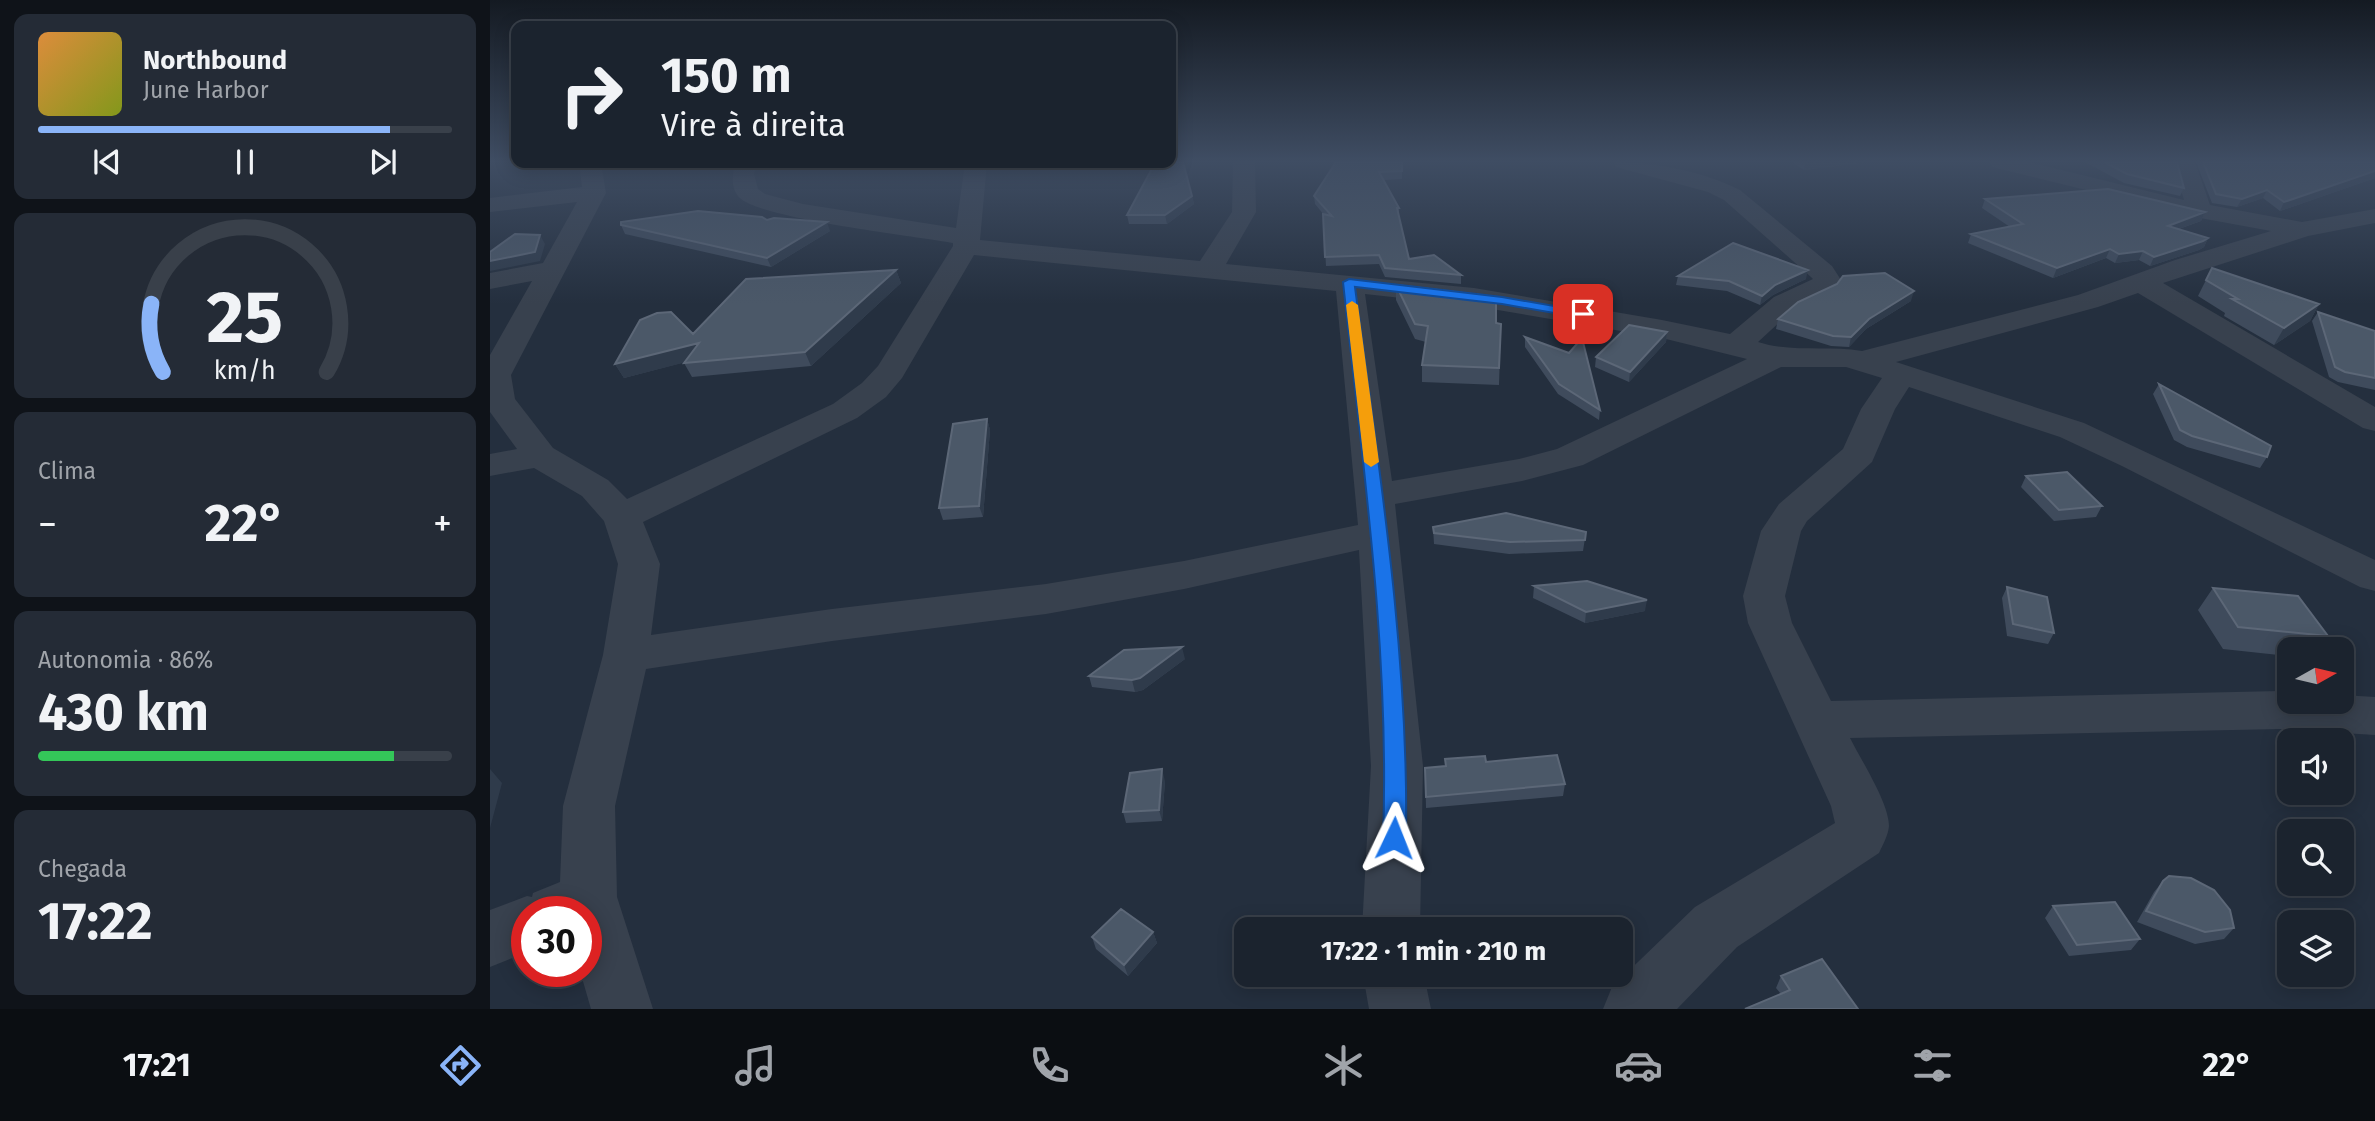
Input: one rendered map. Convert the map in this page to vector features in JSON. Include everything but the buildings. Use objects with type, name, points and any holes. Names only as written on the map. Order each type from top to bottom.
[{"type":"street","points":[[572,896],[589,806],[626,655],[639,564],[622,517],[595,488],[540,456],[498,400],[495,376],[553,269],[579,209]]},
{"type":"street","points":[[795,209],[967,242],[1349,282],[1530,305],[1736,345],[1775,358],[1846,358],[1882,367],[2072,430],[2135,458],[2375,577]]},
{"type":"street","points":[[622,517],[845,411],[874,390],[891,371],[967,242],[971,209]]},
{"type":"street","points":[[1209,269],[1244,209]]},
{"type":"street","points":[[1736,345],[1784,303],[1823,285],[1827,280],[1822,272],[1748,209]]},
{"type":"street","points":[[2192,209],[2375,242]]},
{"type":"street","points":[[1882,367],[2303,229],[2375,216]]},
{"type":"street","points":[[490,281],[553,269]]},
{"type":"street","points":[[1349,282],[1377,514],[1396,766],[1391,917]]},
{"type":"street","points":[[2140,282],[2375,421]]},
{"type":"street","points":[[626,655],[832,625],[1046,599],[1184,575],[1570,457],[1775,358]]},
{"type":"street","points":[[1634,1009],[1717,927],[1860,836],[1862,824],[1857,806],[1770,623],[1764,596],[1781,531],[1793,513],[1859,454],[1878,409],[1882,367]]},
{"type":"street","points":[[490,465],[540,456]]},
{"type":"street","points":[[1816,719],[2280,710],[2375,716]]},
{"type":"street","points":[[490,939],[511,930]]},
{"type":"street","points":[[602,968],[622,1009]]},
{"type":"street","points":[[1396,987],[1400,1009]]},
{"type":"slow traffic","points":[[1352,305],[1371,462]]},
{"type":"route","points":[[1394,838],[1396,766],[1379,533],[1349,282],[1583,314]]}]
